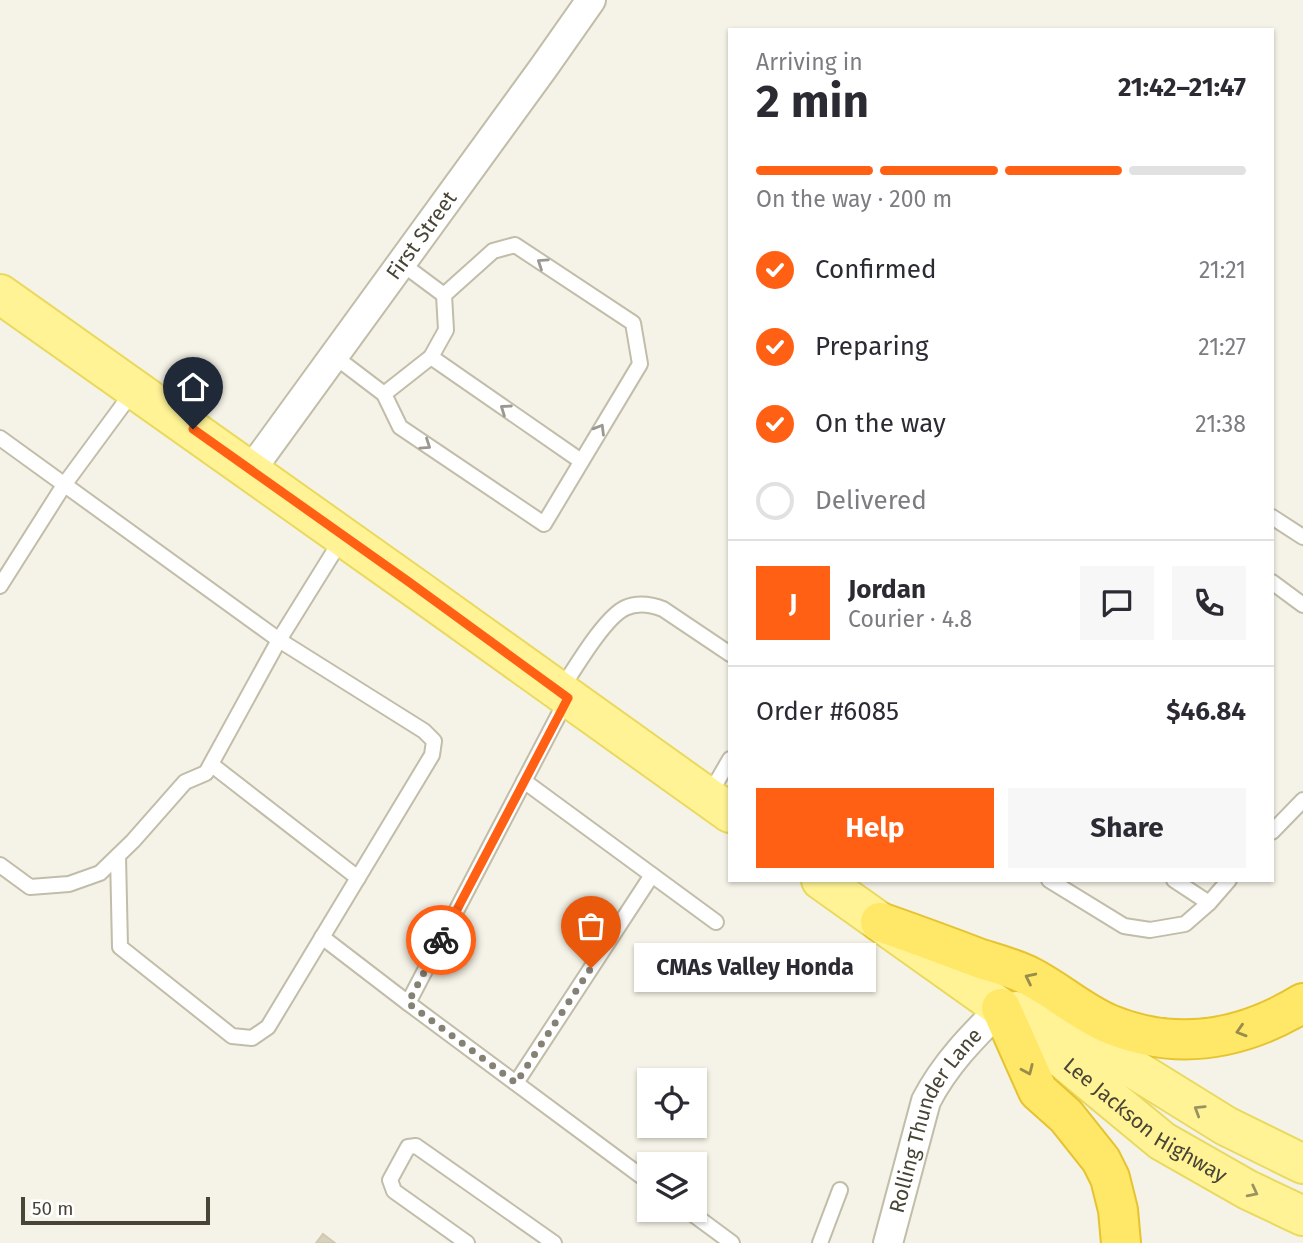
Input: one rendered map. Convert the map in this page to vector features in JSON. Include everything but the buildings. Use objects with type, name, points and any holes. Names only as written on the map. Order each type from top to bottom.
[{"type":"highway","points":[[880,922],[1031,977],[1108,1024],[1148,1036],[1183,1040],[1218,1038],[1280,1017],[1303,1003]]},
{"type":"highway","points":[[1001,1008],[1038,1091],[1066,1116],[1101,1160],[1110,1178],[1118,1210],[1121,1243]]},
{"type":"main road","points":[[0,294],[719,805]]},
{"type":"main road","name":"Lee Jackson Highway","points":[[824,882],[1001,1008],[1161,1140],[1248,1190],[1303,1216]]},
{"type":"main road","name":"Lee Jackson Highway","points":[[1001,1008],[1058,1022],[1226,1126],[1303,1164]]},
{"type":"street","name":"First Street","points":[[251,470],[591,0]]},
{"type":"street","name":"Rolling Thunder Lane","points":[[888,1243],[926,1101],[958,1052],[1001,1008]]},
{"type":"lane","points":[[334,356],[384,394],[400,427],[544,524],[640,364],[633,323],[515,245],[493,251],[444,295]]},
{"type":"lane","points":[[401,263],[444,295]]},
{"type":"lane","points":[[384,394],[431,357],[446,330],[444,295]]},
{"type":"lane","points":[[431,357],[581,461]]},
{"type":"lane","points":[[0,586],[64,485],[135,389]]},
{"type":"lane","points":[[0,439],[279,640],[424,731],[434,741],[432,755],[268,1027],[252,1038],[232,1036],[120,947],[118,856]]},
{"type":"lane","points":[[1274,518],[1303,537]]},
{"type":"lane","points":[[2,871],[30,887],[69,884],[100,873],[186,782],[206,774],[279,640],[344,536]]},
{"type":"lane","points":[[1274,583],[1303,605]]},
{"type":"lane","points":[[408,1003],[524,781],[564,695],[598,635],[611,620],[623,608],[650,604],[663,609],[728,653]]},
{"type":"lane","points":[[212,765],[358,878]]},
{"type":"lane","points":[[719,805],[728,767]]},
{"type":"lane","points":[[524,781],[716,922]]},
{"type":"lane","points":[[1274,830],[1303,800]]},
{"type":"lane","points":[[516,1083],[652,875]]},
{"type":"lane","points":[[1052,882],[1124,926],[1150,930],[1185,924],[1227,882]]},
{"type":"lane","points":[[1177,882],[1209,903]]},
{"type":"lane","points":[[322,937],[637,1173]]},
{"type":"lane","points":[[467,1243],[394,1191],[390,1180],[408,1147],[416,1146],[554,1243]]},
{"type":"lane","points":[[820,1243],[840,1190]]},
{"type":"lane","points":[[704,1222],[732,1243]]},
{"type":"way so far","points":[[441,940],[408,1003],[516,1083],[591,968]]},
{"type":"place","name":"CMAs Valley Honda","points":[[591,968]]},
{"type":"route","points":[[193,429],[568,698],[441,940]]}]
